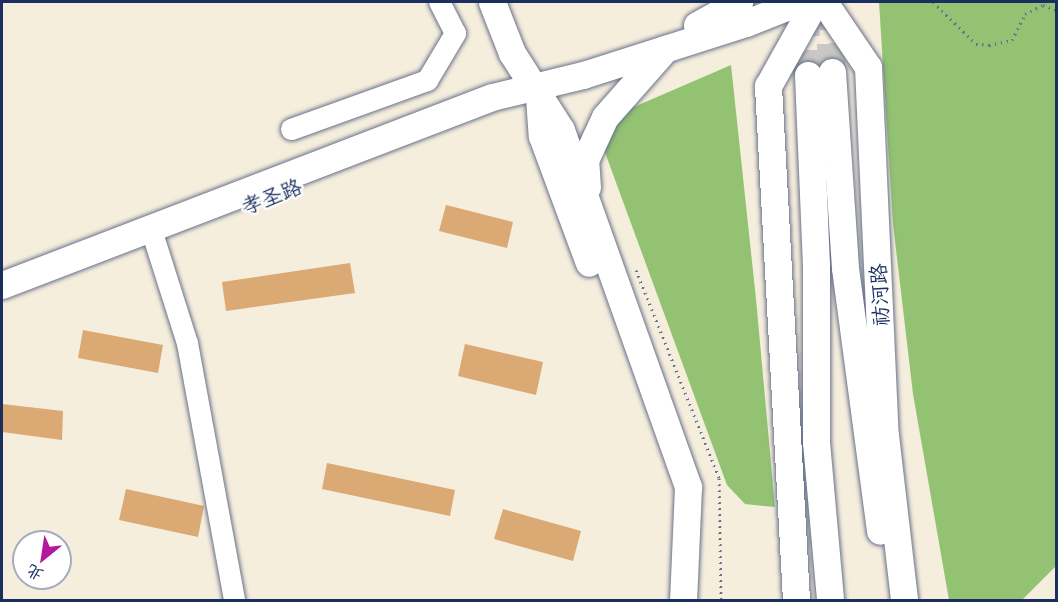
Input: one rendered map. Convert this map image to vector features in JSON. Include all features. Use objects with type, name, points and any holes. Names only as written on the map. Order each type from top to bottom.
[{"type":"main road","points":[[492,2],[512,53],[538,89],[561,130],[688,487],[683,600]]},
{"type":"main road","points":[[511,2],[538,89],[542,136],[672,489],[676,521],[675,600]]},
{"type":"main road","name":"孝圣路","points":[[2,285],[492,97],[538,89],[579,64],[709,21],[739,2]]},
{"type":"main road","name":"孝圣路","points":[[2,298],[538,89],[746,23],[799,2]]},
{"type":"main road","points":[[796,600],[788,500],[768,86],[815,2]]},
{"type":"main road","name":"祊河路","points":[[825,2],[868,68],[885,435],[904,600]]},
{"type":"main road","points":[[587,203],[585,160],[605,117],[666,48]]},
{"type":"main road","name":"祊河路","points":[[830,600],[816,442],[816,263],[820,74],[847,280],[867,459],[891,600]]},
{"type":"main road","points":[[788,500],[814,600]]},
{"type":"street","points":[[291,129],[427,80],[455,33],[439,2]]},
{"type":"street","points":[[154,240],[187,343],[234,600]]},
{"type":"path","points":[[933,2],[976,44],[1011,40],[1025,14],[1043,6],[1056,10]]},
{"type":"green space","points":[[879,2],[1056,2],[1056,566],[1022,600],[949,600],[913,394],[893,224]]},
{"type":"green space","points":[[731,65],[775,507],[745,504],[727,485],[603,147],[620,113]]},
{"type":"building","points":[[446,205],[513,222],[507,248],[439,231]]},
{"type":"building","points":[[350,263],[355,293],[226,311],[222,282]]},
{"type":"building","points":[[83,330],[163,345],[158,373],[78,358]]},
{"type":"building","points":[[465,344],[543,362],[536,395],[458,376]]},
{"type":"building","points":[[2,404],[63,411],[62,440],[2,432]]},
{"type":"building","points":[[327,463],[455,490],[450,516],[322,489]]},
{"type":"building","points":[[126,489],[204,506],[198,537],[119,520]]},
{"type":"building","points":[[503,509],[581,531],[573,561],[494,539]]},
{"type":"tunnel","points":[[828,2],[832,72]]},
{"type":"tunnel","points":[[805,9],[808,75]]}]
